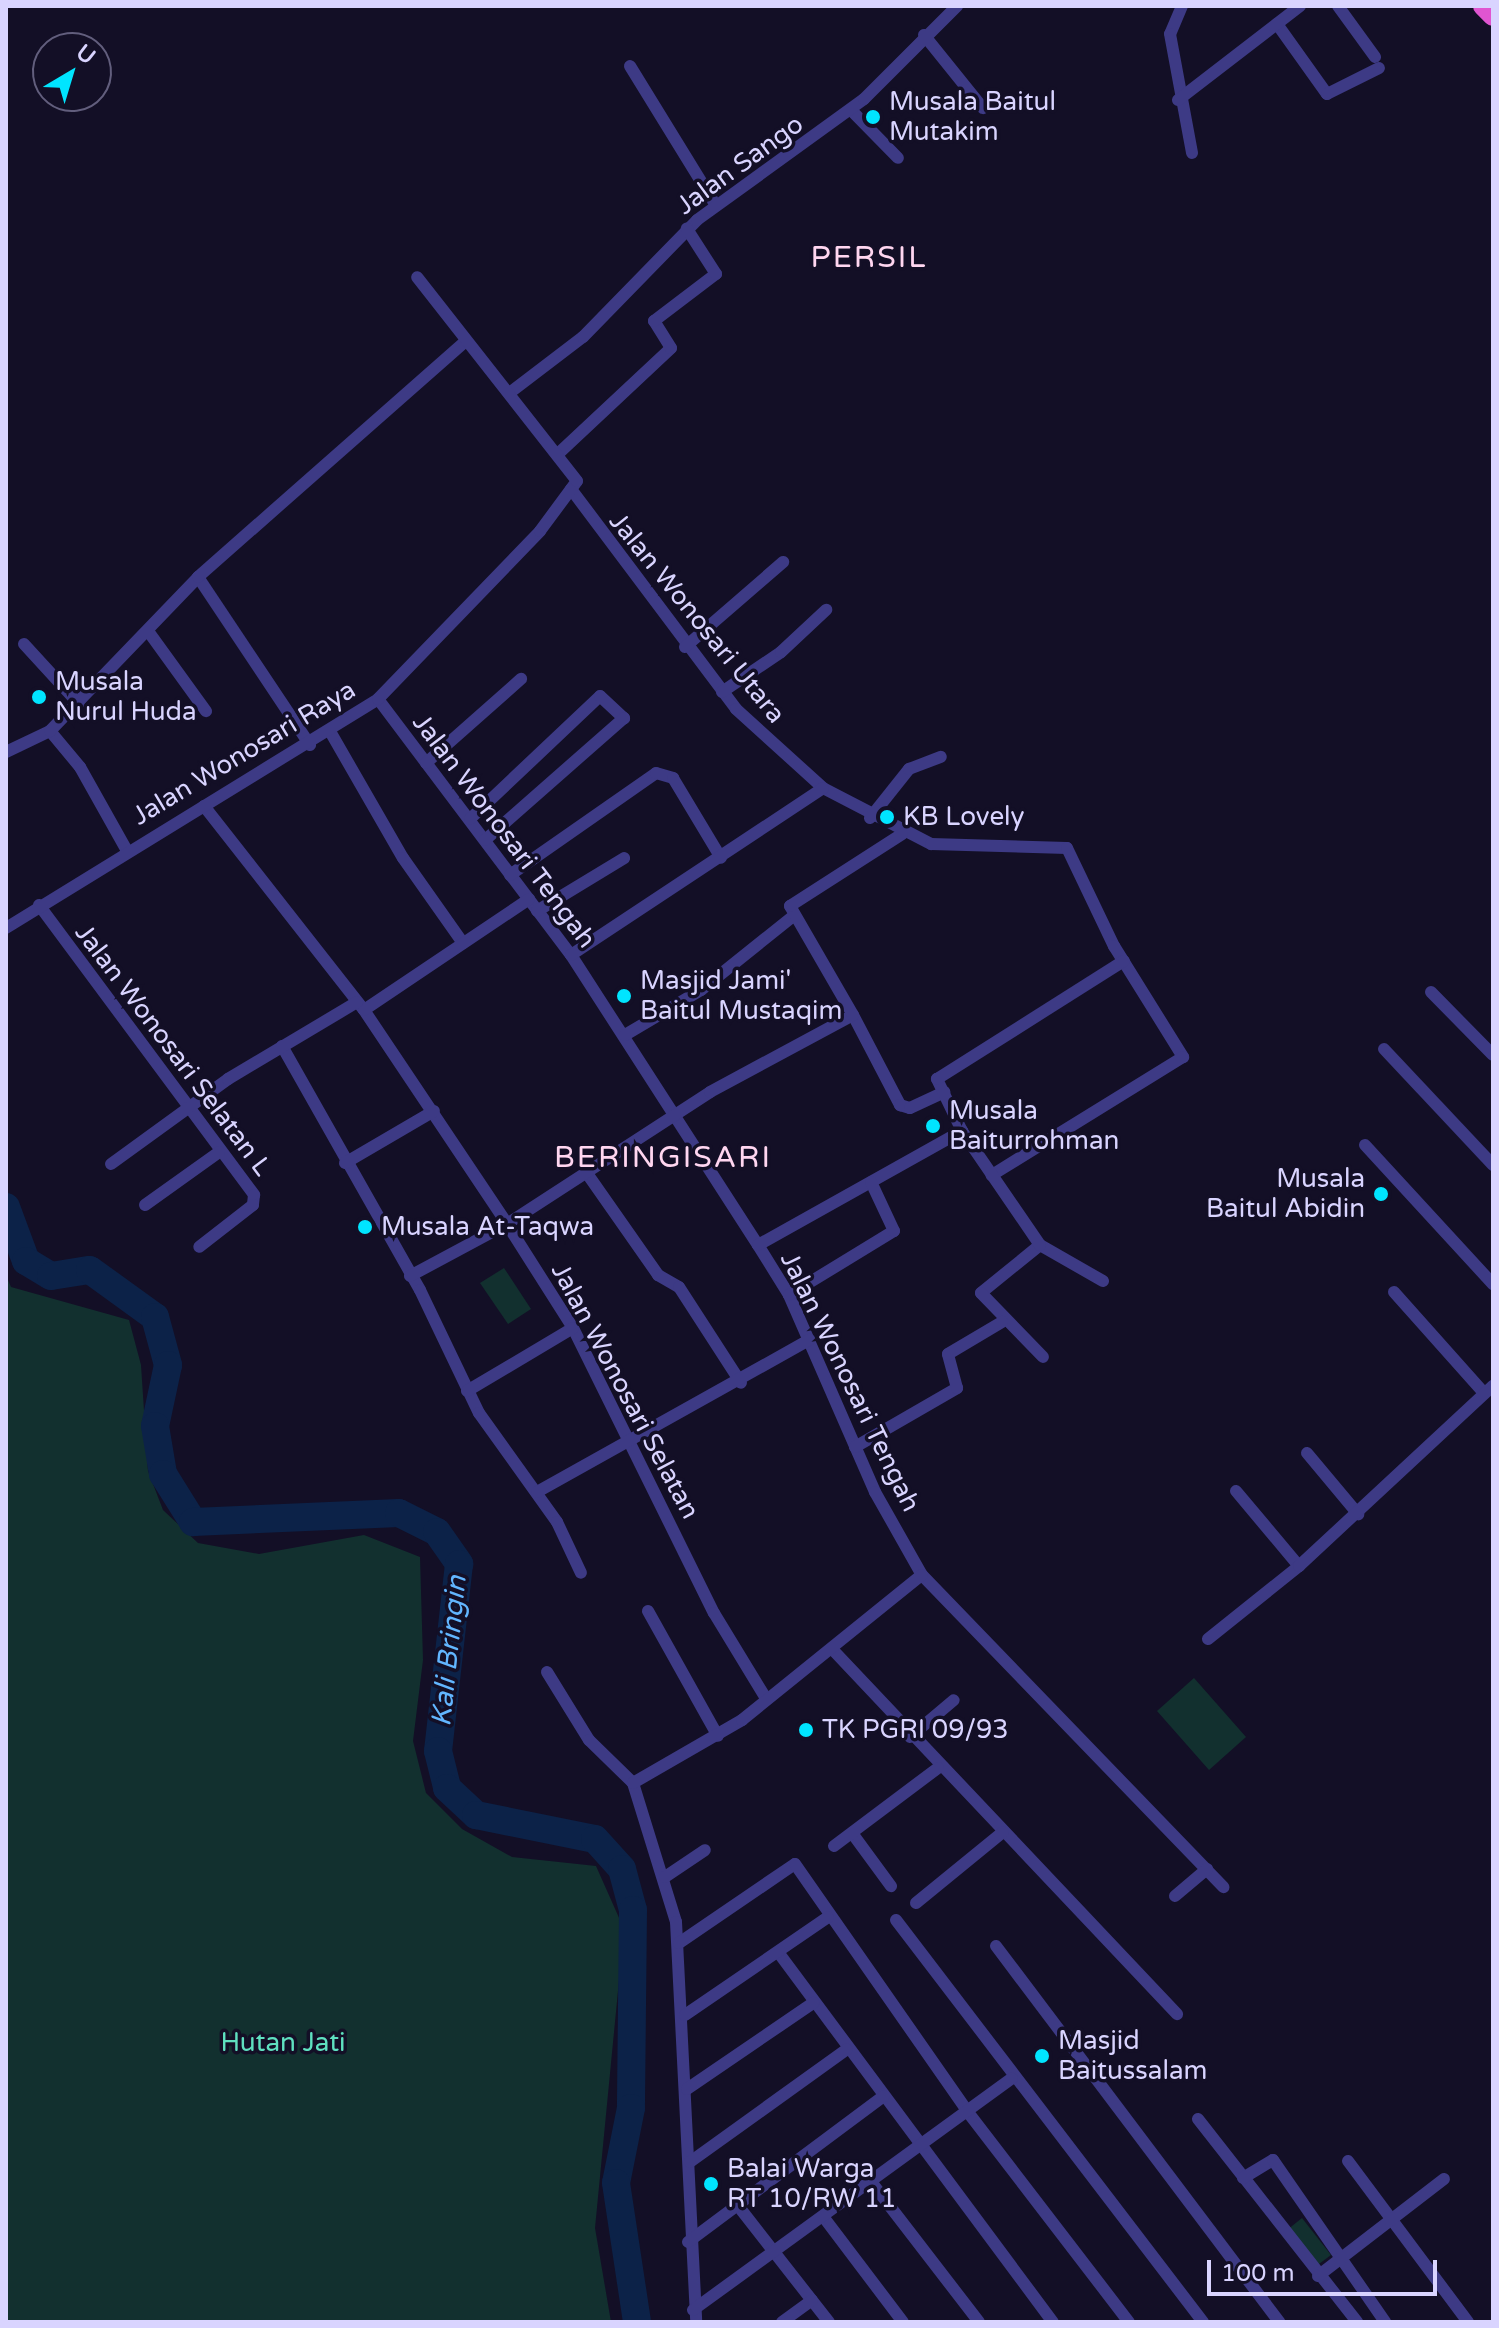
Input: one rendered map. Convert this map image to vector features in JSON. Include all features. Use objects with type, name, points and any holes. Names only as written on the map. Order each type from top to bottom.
[{"type":"highway","points":[[1483,6],[1493,16]]},
{"type":"street","points":[[934,6],[941,18]]},
{"type":"street","name":"Jalan Sango","points":[[512,391],[583,337],[687,229],[851,110],[941,18],[957,6]]},
{"type":"street","points":[[1182,6],[1170,34],[1178,100],[1192,153]]},
{"type":"street","points":[[1178,100],[1300,6]]},
{"type":"street","points":[[1277,24],[1327,94],[1377,62],[1338,6]]},
{"type":"street","points":[[924,35],[983,108]]},
{"type":"street","points":[[630,66],[716,206]]},
{"type":"street","points":[[851,110],[898,158]]},
{"type":"street","points":[[560,452],[671,348],[654,321],[717,272],[687,229]]},
{"type":"street","name":"Jalan Wonosari Utara","points":[[417,277],[466,341],[512,391],[560,452],[574,485],[685,647],[759,735],[823,788],[902,834],[947,848],[1067,848],[1124,961],[1183,1052],[1179,1062],[992,1175]]},
{"type":"street","points":[[6,752],[50,731],[198,577],[466,341]]},
{"type":"street","name":"Jalan Wonosari Raya","points":[[6,928],[126,849],[331,733],[378,699],[574,485]]},
{"type":"street","points":[[685,647],[783,562]]},
{"type":"street","points":[[198,577],[310,745]]},
{"type":"street","points":[[722,692],[781,652],[826,610]]},
{"type":"street","points":[[148,631],[206,711]]},
{"type":"street","points":[[24,644],[79,704]]},
{"type":"street","points":[[426,763],[521,679]]},
{"type":"street","points":[[470,819],[600,696],[622,720],[485,840]]},
{"type":"street","name":"Jalan Wonosari Tengah","points":[[378,699],[571,955],[758,1245],[789,1295],[855,1447],[922,1575],[1223,1887]]},
{"type":"street","points":[[50,731],[96,792],[126,849]]},
{"type":"street","points":[[331,733],[403,858],[463,943]]},
{"type":"street","points":[[870,818],[909,769],[941,757]]},
{"type":"street","points":[[510,875],[656,773],[673,778],[721,858]]},
{"type":"street","points":[[571,955],[823,788]]},
{"type":"street","name":"Jalan Wonosari Selatan","points":[[204,806],[360,1006],[434,1111],[573,1328],[630,1436],[714,1613],[765,1697]]},
{"type":"street","points":[[902,834],[793,902],[792,917],[853,1015],[900,1105],[910,1108],[944,1092]]},
{"type":"street","points":[[537,911],[624,858]]},
{"type":"street","points":[[111,1164],[282,1046],[360,1006],[529,899]]},
{"type":"street","name":"Jalan Wonosari Selatan L","points":[[39,905],[255,1199],[199,1247]]},
{"type":"street","points":[[625,1035],[701,990],[792,917]]},
{"type":"street","points":[[1103,1281],[1040,1245],[962,1131],[940,1076],[1124,961]]},
{"type":"street","points":[[1431,992],[1493,1055]]},
{"type":"street","points":[[410,1276],[507,1224],[586,1172],[853,1015]]},
{"type":"street","points":[[282,1046],[410,1276],[467,1391],[537,1492],[581,1573]]},
{"type":"street","points":[[1384,1049],[1493,1165]]},
{"type":"street","points":[[345,1163],[434,1111]]},
{"type":"street","points":[[758,1245],[962,1131]]},
{"type":"street","points":[[1365,1145],[1493,1284]]},
{"type":"street","points":[[145,1205],[219,1152]]},
{"type":"street","points":[[586,1172],[658,1275],[679,1287],[741,1383]]},
{"type":"street","points":[[789,1295],[894,1231],[871,1182]]},
{"type":"street","points":[[1040,1245],[981,1293],[1002,1322],[1043,1357]]},
{"type":"street","points":[[1208,1639],[1358,1514],[1489,1390],[1394,1292]]},
{"type":"street","points":[[855,1447],[957,1388],[948,1354],[1002,1322]]},
{"type":"street","points":[[467,1391],[573,1328]]},
{"type":"street","points":[[537,1492],[630,1436],[741,1383],[809,1340]]},
{"type":"street","points":[[1307,1453],[1358,1514]]},
{"type":"street","points":[[1236,1491],[1299,1566]]},
{"type":"street","points":[[633,1783],[718,1736],[765,1697],[833,1650],[922,1575]]},
{"type":"street","points":[[648,1611],[718,1736]]},
{"type":"street","points":[[833,1650],[938,1768],[1177,2014]]},
{"type":"street","points":[[547,1672],[589,1740],[633,1783],[665,1877],[679,1943],[685,2015],[690,2162],[688,2242],[695,2316]]},
{"type":"street","points":[[910,1737],[954,1700]]},
{"type":"street","points":[[834,1846],[938,1768]]},
{"type":"street","points":[[916,1903],[1003,1832]]},
{"type":"street","points":[[852,1833],[891,1886]]},
{"type":"street","points":[[665,1877],[705,1850]]},
{"type":"street","points":[[679,1943],[795,1864],[828,1917],[967,2111],[1129,2322]]},
{"type":"street","points":[[1175,1896],[1207,1869]]},
{"type":"street","points":[[685,2015],[828,1917]]},
{"type":"street","points":[[896,1920],[1012,2078],[1203,2322]]},
{"type":"street","points":[[996,1946],[1274,2320]]},
{"type":"street","points":[[778,1952],[920,2148],[1053,2322]]},
{"type":"street","points":[[687,2089],[813,2003]]},
{"type":"street","points":[[690,2162],[847,2049]]},
{"type":"street","points":[[695,2316],[1012,2078]]},
{"type":"street","points":[[688,2242],[884,2096]]},
{"type":"street","points":[[1198,2119],[1357,2322]]},
{"type":"street","points":[[1243,2178],[1273,2160],[1378,2320]]},
{"type":"street","points":[[1348,2161],[1388,2222],[1468,2322]]},
{"type":"street","points":[[1318,2276],[1444,2179]]},
{"type":"street","points":[[872,2183],[979,2322]]},
{"type":"street","points":[[739,2207],[829,2322]]},
{"type":"street","points":[[825,2219],[903,2322]]},
{"type":"street","points":[[782,2322],[812,2300]]},
{"type":"green space","points":[[504,1268],[531,1309],[508,1324],[480,1283]]},
{"type":"green space","name":"Hutan Jati","points":[[6,1275],[11,1287],[129,1320],[141,1365],[148,1471],[163,1510],[198,1543],[259,1554],[364,1535],[420,1557],[423,1660],[413,1741],[426,1793],[462,1829],[512,1857],[596,1866],[624,1929],[595,2228],[611,2322],[6,2322]]},
{"type":"green space","points":[[1194,1678],[1246,1737],[1209,1770],[1157,1711]]},
{"type":"green space","points":[[1302,2218],[1331,2255],[1315,2267],[1287,2230]]},
{"type":"waterway","name":"Kali Bringin","points":[[6,1207],[26,1261],[51,1276],[90,1270],[155,1317],[168,1365],[155,1426],[163,1474],[193,1522],[399,1513],[437,1532],[459,1564],[438,1751],[447,1788],[476,1815],[595,1839],[622,1869],[633,1910],[631,2108],[616,2183],[637,2322]]},
{"type":"place","name":"Musala Baitul Mutakim","points":[[873,117]]},
{"type":"place","name":"Musala Nurul Huda","points":[[39,697]]},
{"type":"place","name":"KB Lovely","points":[[887,817]]},
{"type":"place","name":"Masjid Jami' Baitul Mustaqim","points":[[624,996]]},
{"type":"place","name":"Musala Baiturrohman","points":[[933,1126]]},
{"type":"place","name":"Musala Baitul Abidin","points":[[1381,1194]]},
{"type":"place","name":"Musala At-Taqwa","points":[[365,1227]]},
{"type":"place","name":"TK PGRI 09/93","points":[[806,1730]]},
{"type":"place","name":"Masjid Baitussalam","points":[[1042,2056]]},
{"type":"place","name":"Balai Warga RT 10/RW 11","points":[[711,2184]]},
{"type":"district","name":"PERSIL","points":[[869,258]]},
{"type":"district","name":"BERINGISARI","points":[[663,1158]]}]
